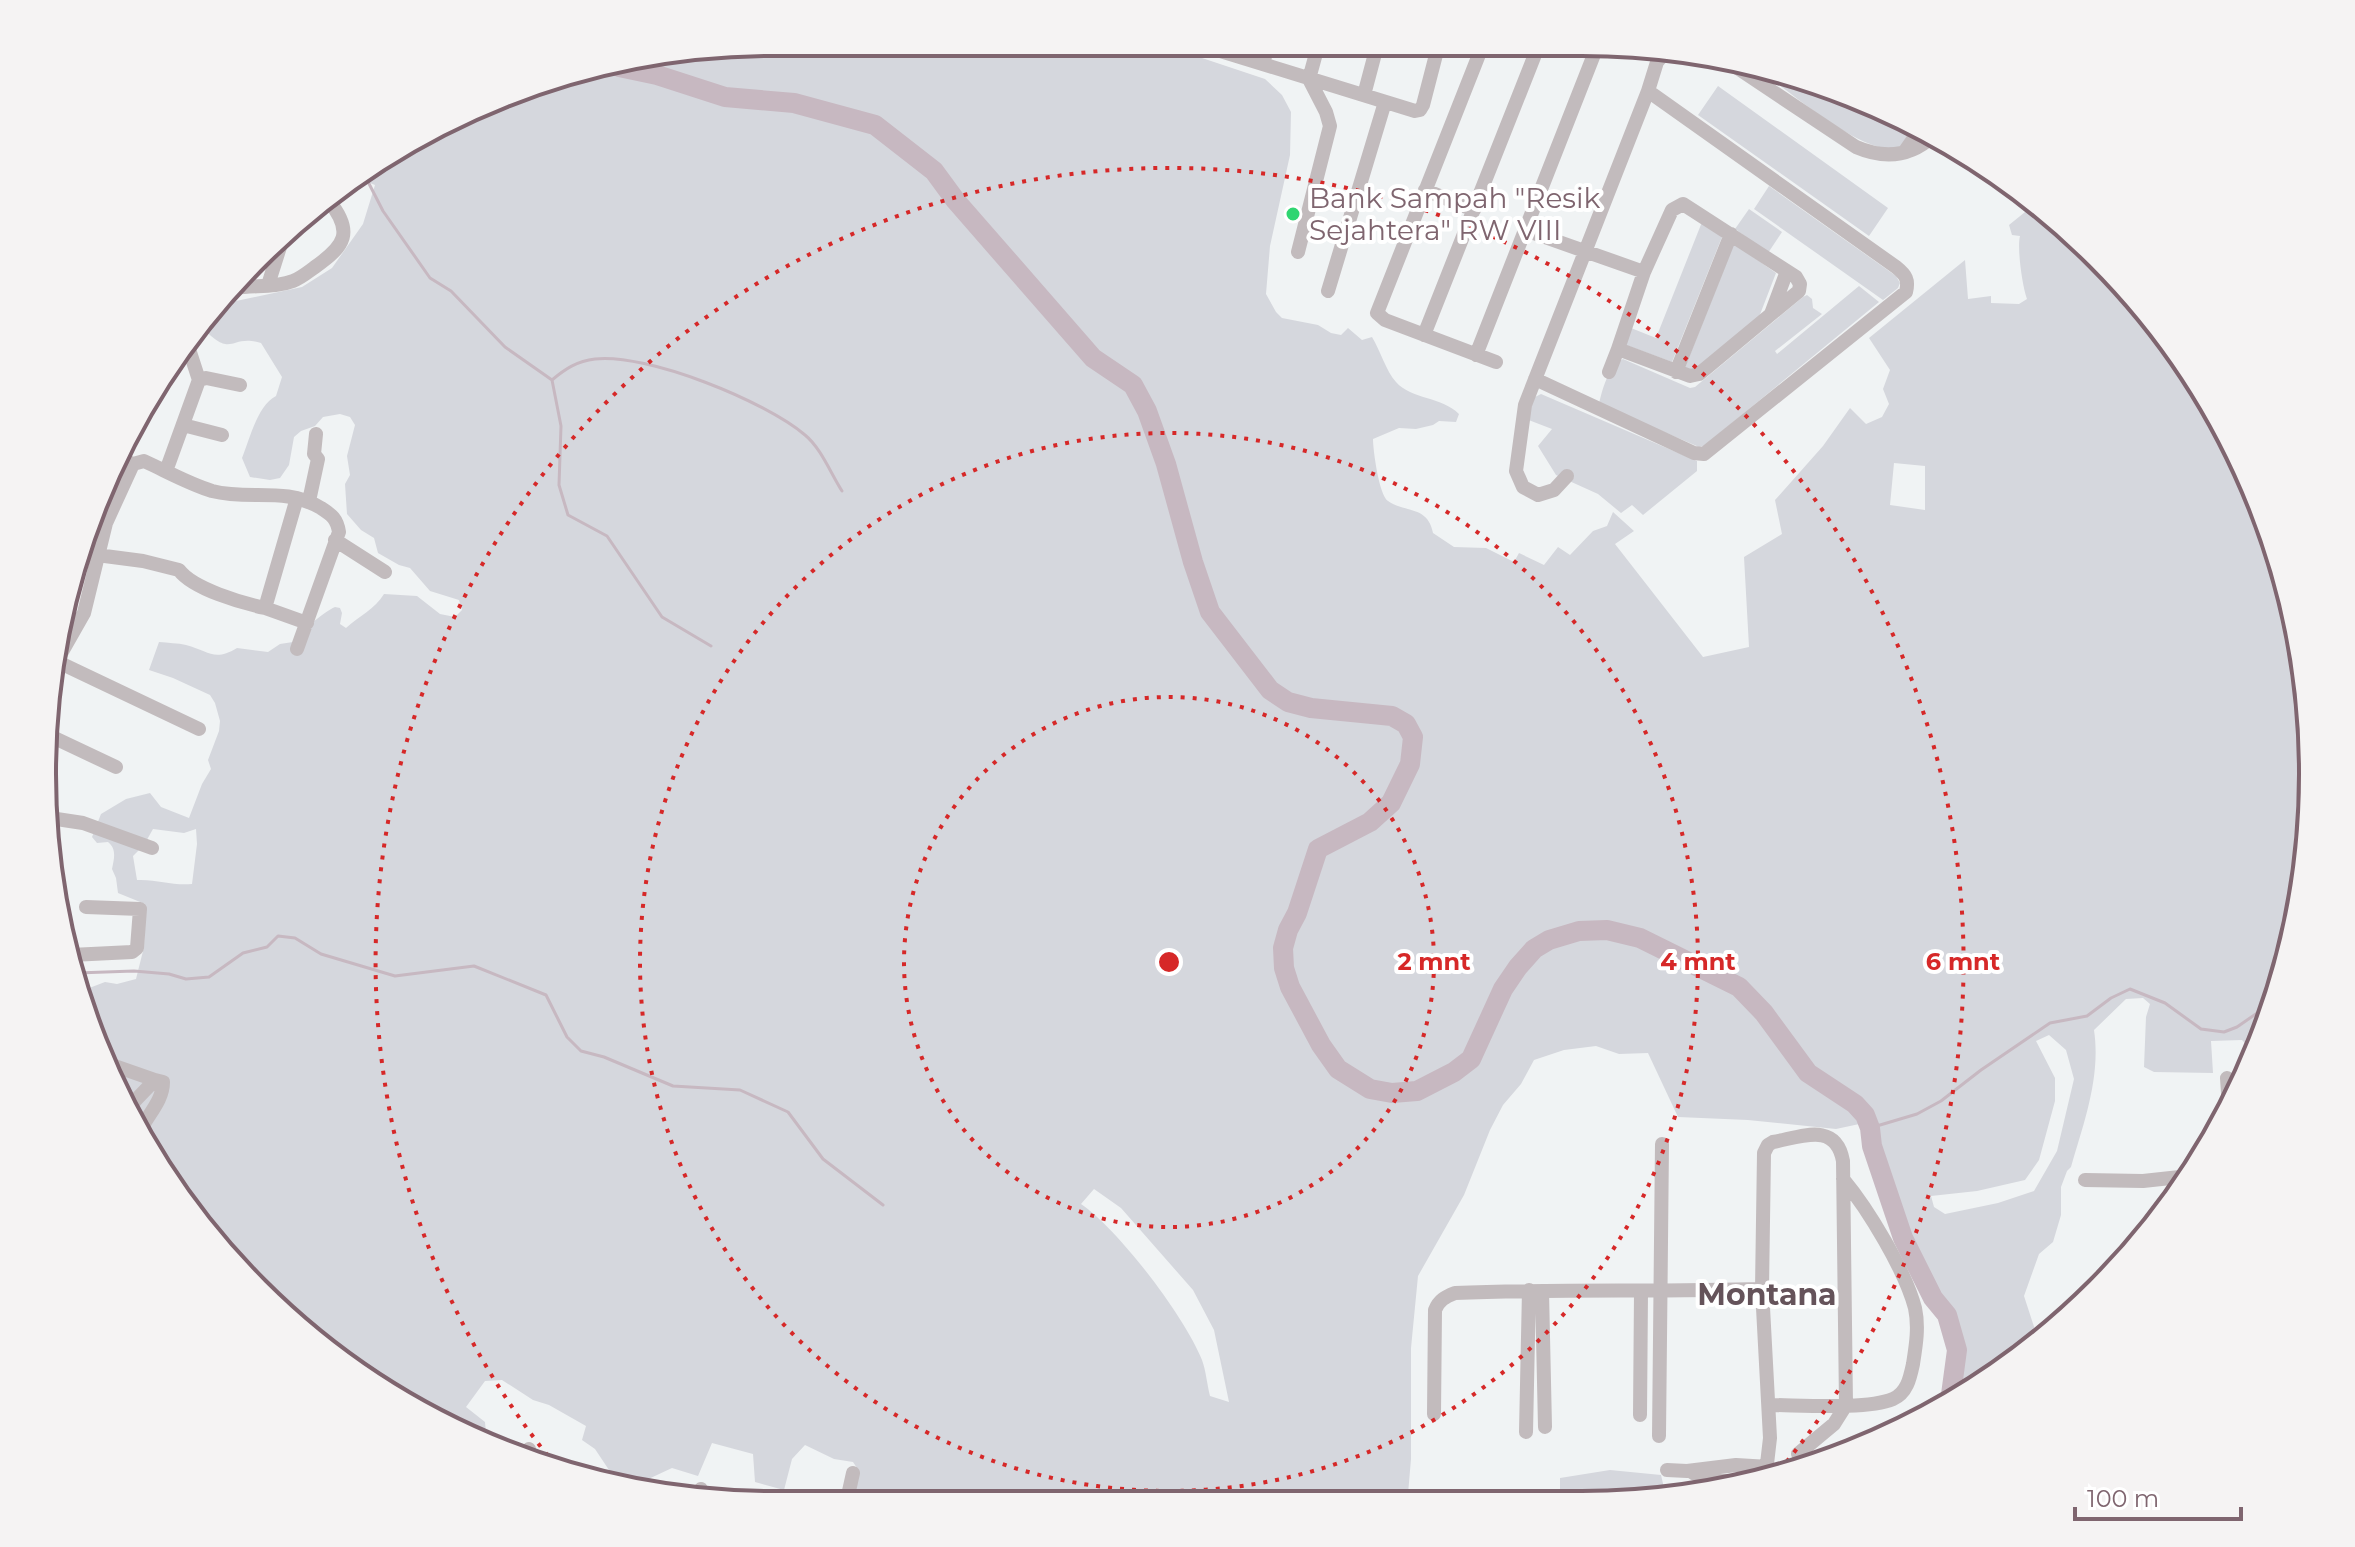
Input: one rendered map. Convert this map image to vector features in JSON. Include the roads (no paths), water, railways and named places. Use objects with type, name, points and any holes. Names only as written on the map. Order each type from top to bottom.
[{"type":"street","points":[[1239,56],[1415,111],[1420,110],[1435,56]]},
{"type":"street","points":[[1263,64],[1265,56]]},
{"type":"street","points":[[1298,252],[1330,126],[1309,79],[1315,56]]},
{"type":"street","points":[[1364,95],[1374,56]]},
{"type":"street","points":[[1478,56],[1377,313],[1385,320],[1496,362]]},
{"type":"street","points":[[1424,335],[1534,56]]},
{"type":"street","points":[[1476,355],[1591,56]]},
{"type":"street","points":[[1567,476],[1554,490],[1538,495],[1523,487],[1516,471],[1525,405],[1648,91],[1652,72],[1660,61]]},
{"type":"street","points":[[1750,76],[1871,154],[1902,154],[1924,144]]},
{"type":"street","points":[[1535,379],[1694,453],[1704,454],[1906,292],[1908,283],[1905,275],[1896,267],[1648,91]]},
{"type":"street","points":[[1328,291],[1385,102]]},
{"type":"street","points":[[1902,154],[1914,138]]},
{"type":"street","points":[[1425,190],[1474,210]]},
{"type":"street","points":[[1609,372],[1644,272],[1672,210],[1677,206],[1689,205],[1796,277],[1800,284],[1799,291],[1699,374],[1690,376],[1676,372],[1618,349]]},
{"type":"street","points":[[246,287],[295,281],[337,250],[345,228],[334,207]]},
{"type":"street","points":[[1525,230],[1644,272]]},
{"type":"street","points":[[1676,372],[1731,234]]},
{"type":"street","points":[[268,285],[277,255]]},
{"type":"street","points":[[166,471],[199,380],[191,355]]},
{"type":"street","points":[[199,380],[206,378],[240,385]]},
{"type":"street","points":[[183,425],[222,435]]},
{"type":"street","points":[[265,608],[318,459],[314,454],[316,434]]},
{"type":"street","points":[[127,462],[133,464],[144,461],[212,490],[303,500],[336,519],[339,532],[297,649]]},
{"type":"street","points":[[69,642],[84,613],[106,523],[133,464]]},
{"type":"street","points":[[335,540],[385,572]]},
{"type":"street","points":[[97,555],[179,570],[181,575],[202,587],[307,623]]},
{"type":"street","points":[[65,663],[199,729]]},
{"type":"street","points":[[57,739],[116,767]]},
{"type":"street","points":[[58,819],[83,823],[152,848]]},
{"type":"street","points":[[79,955],[132,952],[137,948],[140,909],[86,907]]},
{"type":"street","points":[[120,1068],[163,1082],[163,1094],[145,1120]]},
{"type":"street","points":[[2227,1078],[2227,1085]]},
{"type":"street","points":[[135,1101],[155,1080]]},
{"type":"street","points":[[1770,1466],[1762,1289],[1765,1148],[1773,1142],[1804,1136],[1826,1136],[1838,1144],[1843,1161],[1846,1405],[1834,1424],[1798,1454]]},
{"type":"street","points":[[1659,1436],[1662,1144]]},
{"type":"street","points":[[2085,1180],[2143,1181],[2174,1178]]},
{"type":"street","points":[[1769,1405],[1846,1405],[1893,1399],[1905,1389],[1910,1378],[1916,1346],[1915,1308],[1901,1274],[1864,1207],[1843,1179]]},
{"type":"street","points":[[1434,1414],[1435,1310],[1438,1302],[1455,1293],[1762,1289]]},
{"type":"street","points":[[1535,1290],[1545,1427]]},
{"type":"street","points":[[1526,1432],[1535,1290]]},
{"type":"street","points":[[1640,1415],[1641,1292]]},
{"type":"street","points":[[1667,1470],[1687,1471],[1736,1465],[1753,1470]]},
{"type":"street","points":[[1687,1471],[1712,1479]]},
{"type":"street","points":[[849,1491],[853,1473]]},
{"type":"waterway","points":[[634,70],[725,97],[794,103],[875,125],[934,171],[956,201],[1093,358],[1133,385],[1147,411],[1166,464],[1210,612],[1270,690],[1288,702],[1311,708],[1392,716],[1406,724],[1413,737],[1410,764],[1391,803],[1370,822],[1318,849],[1283,948],[1284,968],[1290,987],[1321,1045],[1338,1069],[1370,1089],[1392,1093],[1417,1091],[1454,1072],[1471,1059],[1503,989],[1518,967],[1534,949],[1549,940],[1579,931],[1607,930],[1640,938],[1739,987],[1764,1013],[1808,1073],[1855,1104],[1865,1115],[1872,1146],[1903,1238],[1933,1298],[1947,1315],[1957,1350],[1952,1388]]},
{"type":"waterway","points":[[368,182],[383,211],[430,278],[451,291],[505,347],[552,380],[561,426],[559,485],[568,515],[607,536],[662,617],[711,646]]},
{"type":"waterway","points":[[552,380],[583,362],[617,359],[674,371],[704,382],[763,408],[805,435],[821,454],[842,491]]},
{"type":"waterway","points":[[84,973],[134,971],[186,979],[209,977],[243,953],[267,947],[278,936],[295,938],[321,954],[395,976],[474,966],[546,995],[567,1037],[581,1051],[604,1057],[673,1086],[740,1090],[788,1112],[823,1159],[883,1205]]},
{"type":"waterway","points":[[1870,1128],[1917,1114],[1941,1101],[2050,1023],[2087,1016],[2111,998],[2130,989],[2165,1003],[2201,1029],[2224,1032],[2258,1013]]},
{"type":"place","name":"Bank Sampah \"Resik Sejahtera\" RW VIII","points":[[1293,214]]},
{"type":"district","name":"Montana","points":[[1767,1294]]}]
